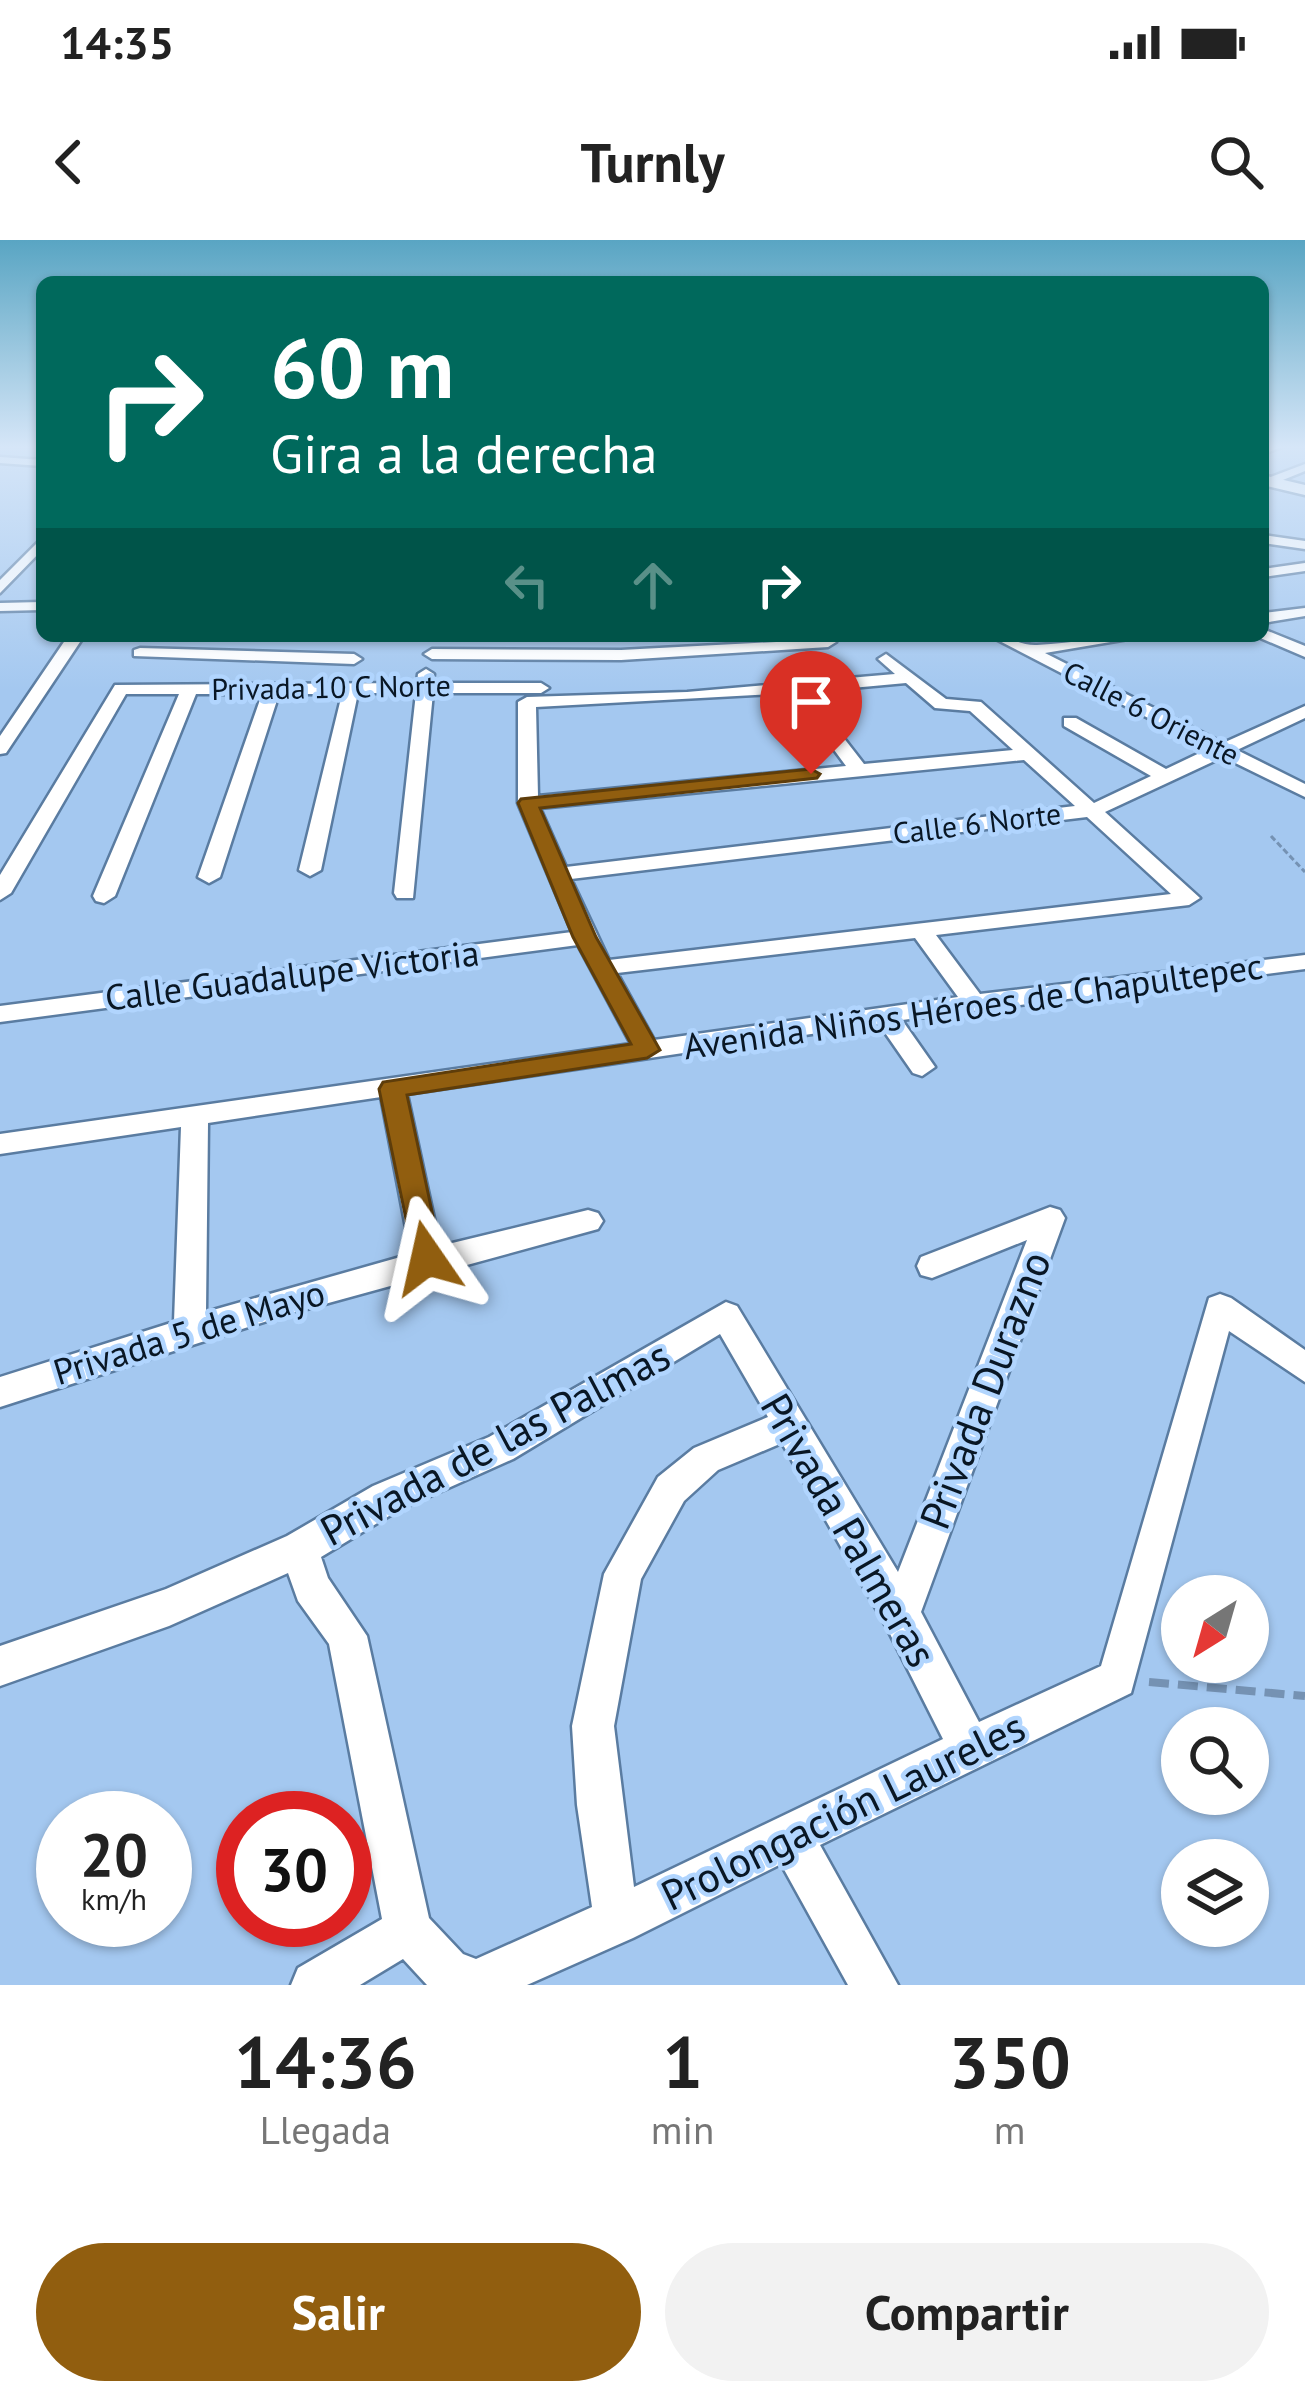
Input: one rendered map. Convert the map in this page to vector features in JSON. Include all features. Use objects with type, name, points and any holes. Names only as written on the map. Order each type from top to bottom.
[{"type":"street","points":[[1269,540],[1305,545]]},
{"type":"street","points":[[0,589],[36,549]]},
{"type":"street","points":[[1269,572],[1305,567]]},
{"type":"street","points":[[0,607],[36,606]]},
{"type":"street","points":[[1269,618],[1305,612]]},
{"type":"street","points":[[1269,637],[1305,652]]},
{"type":"street","points":[[0,748],[72,642]]},
{"type":"street","points":[[310,870],[346,689],[361,642]]},
{"type":"street","points":[[405,893],[423,722],[422,688],[436,645],[621,655],[787,642]]},
{"type":"street","name":"Calle 6 Oriente","points":[[1010,642],[1305,791]]},
{"type":"street","points":[[1028,651],[1094,642]]},
{"type":"street","points":[[140,653],[354,659]]},
{"type":"street","points":[[603,968],[1189,898],[975,706],[941,704],[886,659]]},
{"type":"street","name":"Privada 10 C Norte","points":[[0,892],[121,689],[422,688],[644,700],[910,679]]},
{"type":"street","points":[[797,688],[858,769]]},
{"type":"street","points":[[104,896],[189,690]]},
{"type":"street","points":[[209,877],[272,690]]},
{"type":"street","points":[[534,695],[528,803],[585,937],[647,1050]]},
{"type":"street","name":"Calle 6 Norte","points":[[557,874],[1094,810],[1305,711]]},
{"type":"street","points":[[1070,722],[1166,776]]},
{"type":"street","points":[[528,803],[1028,754]]},
{"type":"street","points":[[919,928],[974,1002]]},
{"type":"street","name":"Calle Guadalupe Victoria","points":[[0,1014],[585,937]]},
{"type":"street","name":"Avenida Niños Héroes de Chapultepec","points":[[0,1144],[974,1002],[1305,962]]},
{"type":"street","points":[[885,1015],[922,1067]]},
{"type":"street","points":[[393,1089],[427,1258]]},
{"type":"street","points":[[190,1328],[195,1113]]},
{"type":"street","name":"Privada Durazno","points":[[901,1614],[1050,1218],[932,1266]]},
{"type":"street","name":"Privada 5 de Mayo","points":[[0,1392],[190,1328],[427,1258],[587,1221]]},
{"type":"street","points":[[1117,1679],[1220,1306],[1305,1368]]},
{"type":"street","name":"Privada Palmeras","points":[[725,1315],[901,1614],[969,1747]]},
{"type":"street","name":"Privada de las Palmas","points":[[408,1930],[347,1636],[312,1588],[300,1549],[386,1498],[501,1448],[725,1315]]},
{"type":"street","points":[[617,1922],[593,1726],[622,1574],[671,1489],[706,1459],[790,1424]]},
{"type":"street","points":[[0,1666],[169,1607],[300,1549]]},
{"type":"street","name":"Prolongación Laureles","points":[[408,1930],[448,1973],[476,1983],[617,1922],[1117,1679]]},
{"type":"street","points":[[789,1835],[874,1985]]},
{"type":"street","points":[[316,1985],[408,1930]]},
{"type":"path","points":[[1271,836],[1305,872]]},
{"type":"path","points":[[1117,1679],[1305,1696]]},
{"type":"route","points":[[427,1258],[393,1089],[647,1050],[585,937],[528,803],[811,774]]}]
